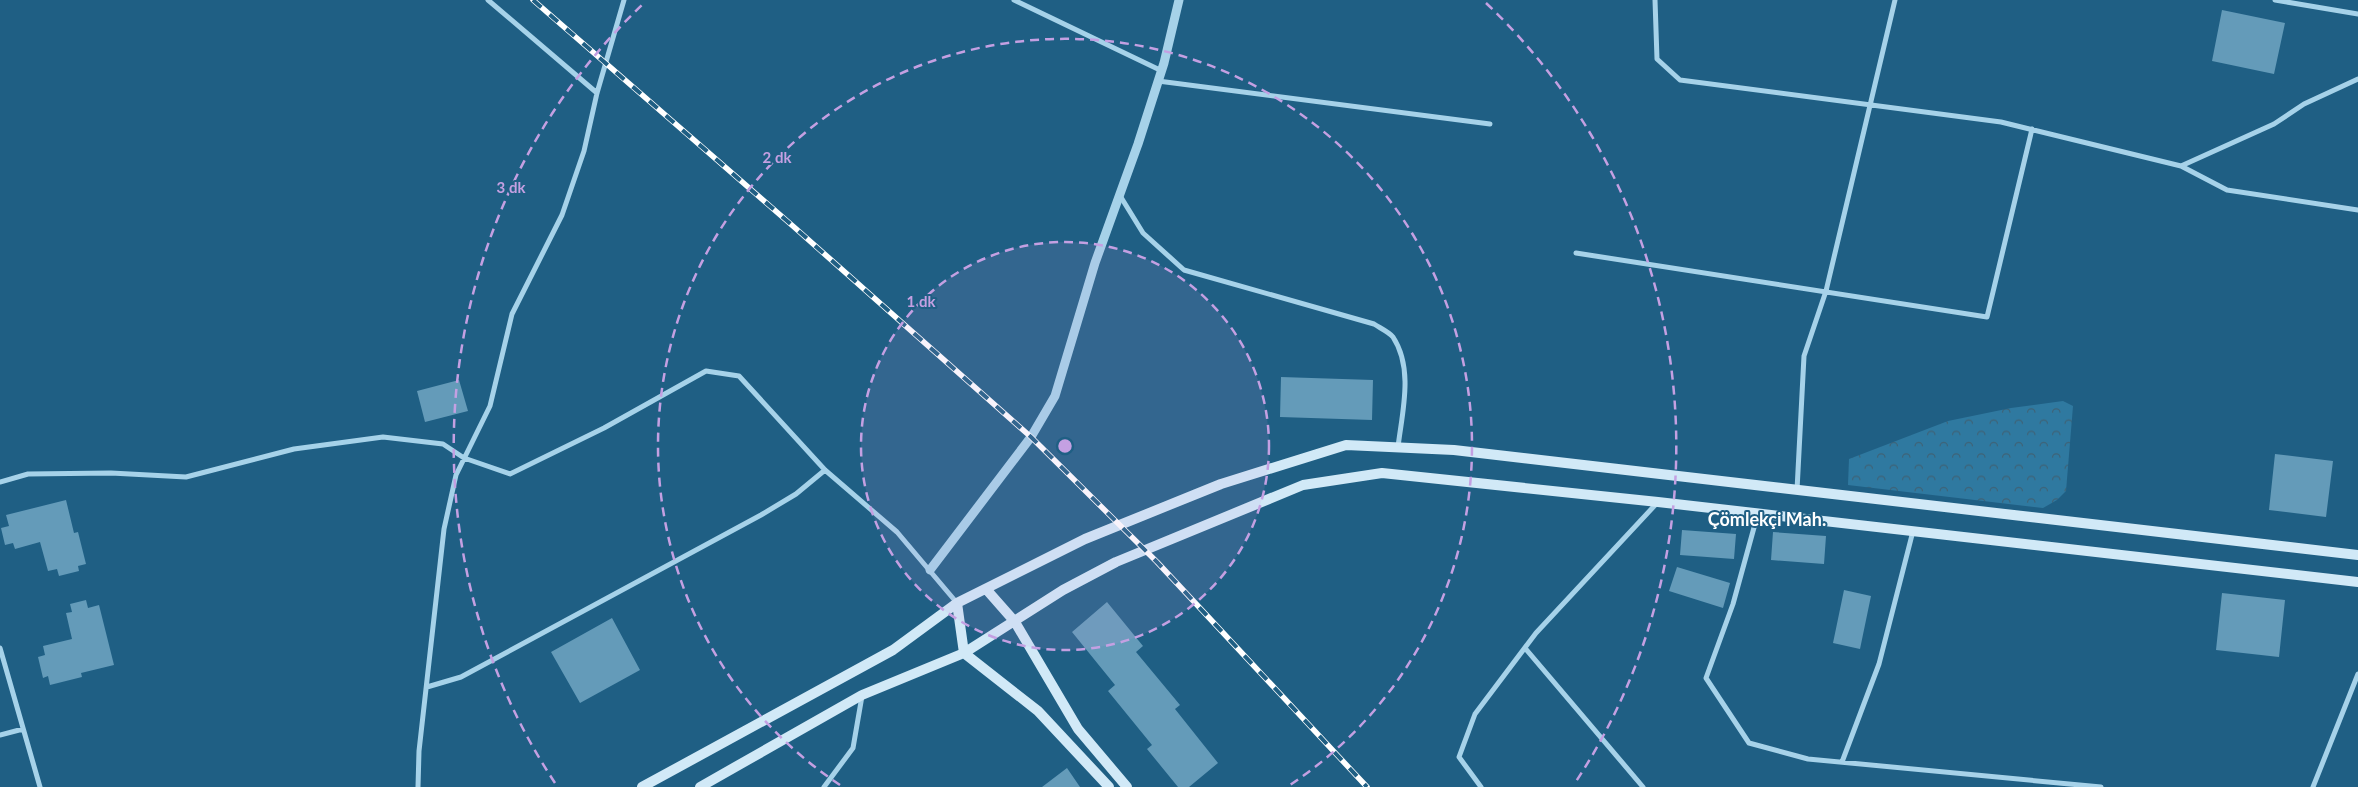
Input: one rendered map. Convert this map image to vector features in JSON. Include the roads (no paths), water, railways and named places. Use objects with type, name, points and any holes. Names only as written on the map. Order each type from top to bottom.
[{"type":"main road","points":[[642,787],[893,650],[957,603],[1085,539],[1221,484],[1346,444],[1454,450],[2358,555]]},
{"type":"main road","points":[[700,787],[862,695],[964,653],[1063,590],[1116,562],[1303,485],[1382,473],[1913,530],[2358,582]]},
{"type":"main road","points":[[986,588],[1015,622],[1078,729],[1127,787]]},
{"type":"main road","points":[[957,603],[964,653],[1038,711],[1109,787]]},
{"type":"street","points":[[488,0],[597,93]]},
{"type":"street","points":[[418,787],[419,751],[444,530],[456,475],[490,406],[512,314],[562,215],[584,151],[597,93],[607,64],[624,0]]},
{"type":"street","points":[[1014,0],[1162,71]]},
{"type":"street","points":[[930,570],[1031,437],[1055,396],[1094,263],[1162,71],[1180,0]]},
{"type":"street","points":[[1655,0],[1657,59],[1680,80],[2001,122],[2181,166],[2227,190],[2358,210]]},
{"type":"street","points":[[1797,490],[1804,356],[1826,291],[1895,0]]},
{"type":"street","points":[[2275,0],[2358,14]]},
{"type":"street","points":[[2181,166],[2274,124],[2304,104],[2358,79]]},
{"type":"street","points":[[1158,81],[1490,124]]},
{"type":"street","points":[[1576,253],[1987,317],[2032,130]]},
{"type":"street","points":[[1119,194],[1144,233],[1184,270],[1374,324],[1392,336],[1402,358],[1405,388],[1398,447]]},
{"type":"street","points":[[0,482],[28,474],[111,473],[186,477],[294,449],[383,437],[443,444],[464,458],[510,474],[604,428],[706,371],[739,376],[825,470],[897,532],[957,603]]},
{"type":"street","points":[[427,687],[461,677],[753,519],[796,494],[825,470]]},
{"type":"street","points":[[1481,787],[1459,757],[1475,714],[1536,633],[1658,502]]},
{"type":"street","points":[[1758,513],[1732,604],[1706,678],[1749,743],[1808,759],[2100,787]]},
{"type":"street","points":[[1842,762],[1878,664],[1913,530]]},
{"type":"street","points":[[0,648],[40,787]]},
{"type":"street","points":[[1524,648],[1643,787]]},
{"type":"street","points":[[2313,787],[2358,674]]},
{"type":"street","points":[[824,787],[853,748],[862,695]]},
{"type":"street","points":[[0,735],[23,729]]},
{"type":"railway","points":[[533,0],[794,227],[1031,437],[1157,562],[1367,787]]},
{"type":"district","name":"Çömlekçi Mah.","points":[[1767,520]]}]
